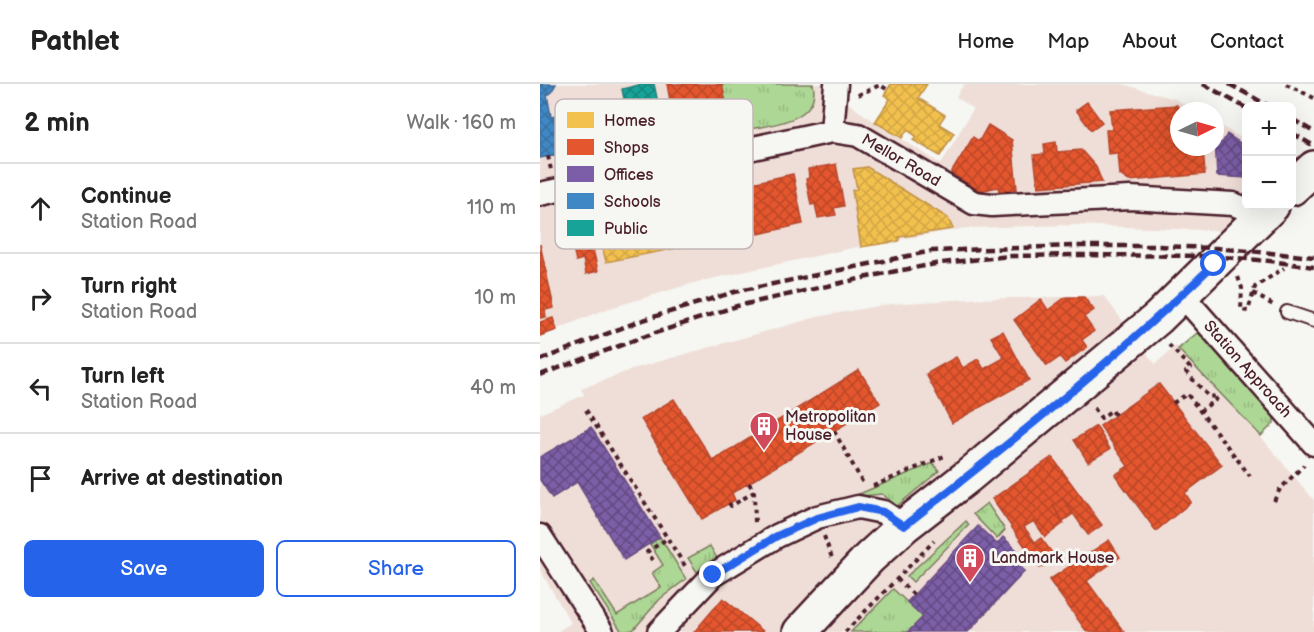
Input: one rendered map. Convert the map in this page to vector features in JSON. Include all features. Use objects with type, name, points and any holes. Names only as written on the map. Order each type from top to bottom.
[{"type":"main road","points":[[1296,184],[1314,168]]},
{"type":"main road","points":[[800,632],[869,558],[904,526],[1149,326],[1267,210]]},
{"type":"street","points":[[832,130],[836,95]]},
{"type":"street","name":"Mellor Road","points":[[753,147],[832,130],[858,135],[974,203],[992,205],[1130,198],[1242,206]]},
{"type":"street","name":"Mellor Road","points":[[540,194],[555,191]]},
{"type":"street","name":"Station Approach","points":[[1182,295],[1311,453]]},
{"type":"street","points":[[659,632],[713,575],[762,545],[817,518],[858,507],[883,512],[904,526]]},
{"type":"street","points":[[540,536],[602,632]]},
{"type":"lane","points":[[1287,312],[1314,321]]},
{"type":"path","points":[[1286,84],[1314,98]]},
{"type":"path","points":[[836,95],[880,85],[888,90]]},
{"type":"path","points":[[1239,278],[1242,288],[1241,310],[1248,311],[1255,287],[1284,268]]},
{"type":"path","points":[[1175,351],[1190,368],[1186,372],[1209,397],[1218,398],[1200,411]]},
{"type":"path","points":[[1173,404],[1187,394],[1250,476]]},
{"type":"path","points":[[586,410],[700,588]]},
{"type":"path","points":[[1098,414],[1101,418],[1112,410],[1115,415]]},
{"type":"path","points":[[834,431],[866,489]]},
{"type":"path","points":[[1274,501],[1280,489],[1311,453]]},
{"type":"path","points":[[749,483],[754,492],[755,530],[762,545]]},
{"type":"path","points":[[729,503],[731,506],[754,492]]},
{"type":"path","points":[[653,560],[647,552],[668,538]]},
{"type":"path","points":[[897,579],[914,595]]},
{"type":"shaded area","points":[[540,84],[823,84],[860,112],[941,164],[973,109],[956,97],[964,84],[1122,84],[1175,99],[1180,102],[1170,102],[1170,156],[1224,156],[1224,128],[1242,139],[1244,210],[1231,231],[1073,225],[966,228],[857,247],[697,282],[607,309],[540,336]]},
{"type":"shaded area","points":[[1104,296],[1155,364],[1176,346],[1178,349],[1197,333],[1275,419],[1261,437],[1314,500],[1314,632],[557,632],[571,623],[540,570],[540,414],[584,395],[581,389],[636,368],[817,317],[889,304],[970,299]]},
{"type":"green space","points":[[722,84],[813,84],[813,98],[808,108],[798,116],[772,125],[753,128],[753,99],[725,99]]},
{"type":"green space","points":[[1197,333],[1202,334],[1274,413],[1274,423],[1261,436],[1178,349]]},
{"type":"green space","points":[[933,463],[939,471],[897,506],[882,494],[852,497]]},
{"type":"green space","points":[[987,503],[1005,530],[997,539],[973,514]]},
{"type":"green space","points":[[966,521],[969,525],[913,582],[907,576]]},
{"type":"green space","points":[[660,537],[686,579],[660,599],[633,630],[622,632],[590,583],[594,580],[617,615],[661,587],[652,573],[663,565],[650,544]]},
{"type":"green space","points":[[710,546],[718,560],[697,572],[688,558]]},
{"type":"green space","points":[[893,589],[923,617],[908,632],[851,632]]},
{"type":"building: Homes","points":[[891,84],[927,84],[918,98],[945,115],[939,124],[954,133],[940,156],[913,140],[916,136],[907,130],[902,138],[875,122],[890,99],[884,95]]},
{"type":"building: Homes","points":[[867,167],[948,218],[953,229],[899,237],[899,241],[861,247],[852,190],[857,189],[853,169]]},
{"type":"building: Homes","points":[[603,249],[673,249],[606,262]]},
{"type":"building: Shops","points":[[667,84],[722,84],[725,99],[670,99]]},
{"type":"building: Shops","points":[[1087,102],[1102,122],[1091,130],[1076,110]]},
{"type":"building: Shops","points":[[1170,106],[1170,156],[1204,156],[1205,174],[1129,181],[1120,175],[1118,153],[1108,154],[1106,130],[1112,130],[1110,110]]},
{"type":"building: Shops","points":[[988,125],[1012,140],[1017,189],[999,191],[998,187],[980,191],[951,173],[973,137],[979,141]]},
{"type":"building: Shops","points":[[1056,142],[1057,152],[1081,150],[1096,167],[1102,182],[1038,187],[1034,155],[1045,154],[1044,144]]},
{"type":"building: Shops","points":[[836,164],[844,206],[834,208],[836,215],[818,218],[815,204],[811,205],[806,179],[809,178],[808,169]]},
{"type":"building: Shops","points":[[793,174],[803,224],[758,234],[753,211],[753,183]]},
{"type":"building: Shops","points":[[540,244],[554,308],[545,310],[546,317],[540,318]]},
{"type":"building: Shops","points":[[573,249],[593,249],[598,271],[586,274],[583,259],[576,261]]},
{"type":"building: Shops","points":[[1066,297],[1084,297],[1094,310],[1084,317],[1094,331],[1082,340],[1087,347],[1065,363],[1060,357],[1047,366],[1014,320],[1041,299],[1048,310]]},
{"type":"building: Shops","points":[[553,318],[557,330],[540,336],[540,322]]},
{"type":"building: Shops","points":[[1003,331],[1029,380],[952,423],[926,374],[956,357],[963,368],[978,359],[984,369],[1004,358],[991,337]]},
{"type":"building: Shops","name":"Metropolitan House","points":[[859,370],[880,403],[732,493],[735,500],[702,519],[641,419],[674,399],[713,461]]},
{"type":"building: Shops","points":[[1159,384],[1222,465],[1185,493],[1191,502],[1156,531],[1115,475],[1128,466],[1100,426]]},
{"type":"building: Shops","points":[[1096,426],[1110,449],[1088,462],[1074,440]]},
{"type":"building: Shops","points":[[1052,457],[1102,525],[1088,535],[1063,499],[1053,506],[1064,523],[1045,537],[1034,521],[1024,527],[1035,542],[1041,538],[1056,558],[1040,568],[992,499]]},
{"type":"building: Shops","points":[[1063,499],[1073,514],[1063,521],[1053,506]]},
{"type":"building: Shops","points":[[1109,540],[1120,557],[1087,581],[1124,632],[1087,632],[1049,580]]},
{"type":"building: Shops","points":[[723,598],[764,632],[694,632]]},
{"type":"building: Offices","points":[[1227,134],[1242,144],[1242,178],[1217,176],[1216,156],[1224,156],[1224,139]]},
{"type":"building: Offices","points":[[591,427],[660,537],[624,560],[577,482],[552,498],[540,480],[540,457]]},
{"type":"building: Offices","name":"Landmark House","points":[[978,526],[997,544],[1003,537],[1018,551],[1011,558],[1025,571],[968,632],[908,632],[923,617],[907,602]]},
{"type":"building: Schools","points":[[540,84],[556,84],[550,94],[547,94],[551,117],[555,116],[555,155],[540,158]]},
{"type":"building: Public","points":[[654,84],[657,99],[624,99],[622,89]]},
{"type":"railway","points":[[1203,84],[1242,106]]},
{"type":"railway","points":[[1229,84],[1262,102]]},
{"type":"railway","points":[[1296,121],[1314,132]]},
{"type":"railway","points":[[1296,135],[1314,146]]},
{"type":"railway","points":[[540,360],[637,322],[734,292],[932,251],[1074,246],[1155,246],[1216,248],[1314,257]]},
{"type":"railway","points":[[540,375],[737,306],[941,263],[1011,256],[1211,256],[1314,267]]},
{"type":"place","name":"Metropolitan House","points":[[764,452]]},
{"type":"place","name":"Landmark House","points":[[970,584]]},
{"type":"route","points":[[713,575],[777,536],[817,518],[858,507],[883,512],[904,526],[1158,318],[1214,264]]}]
